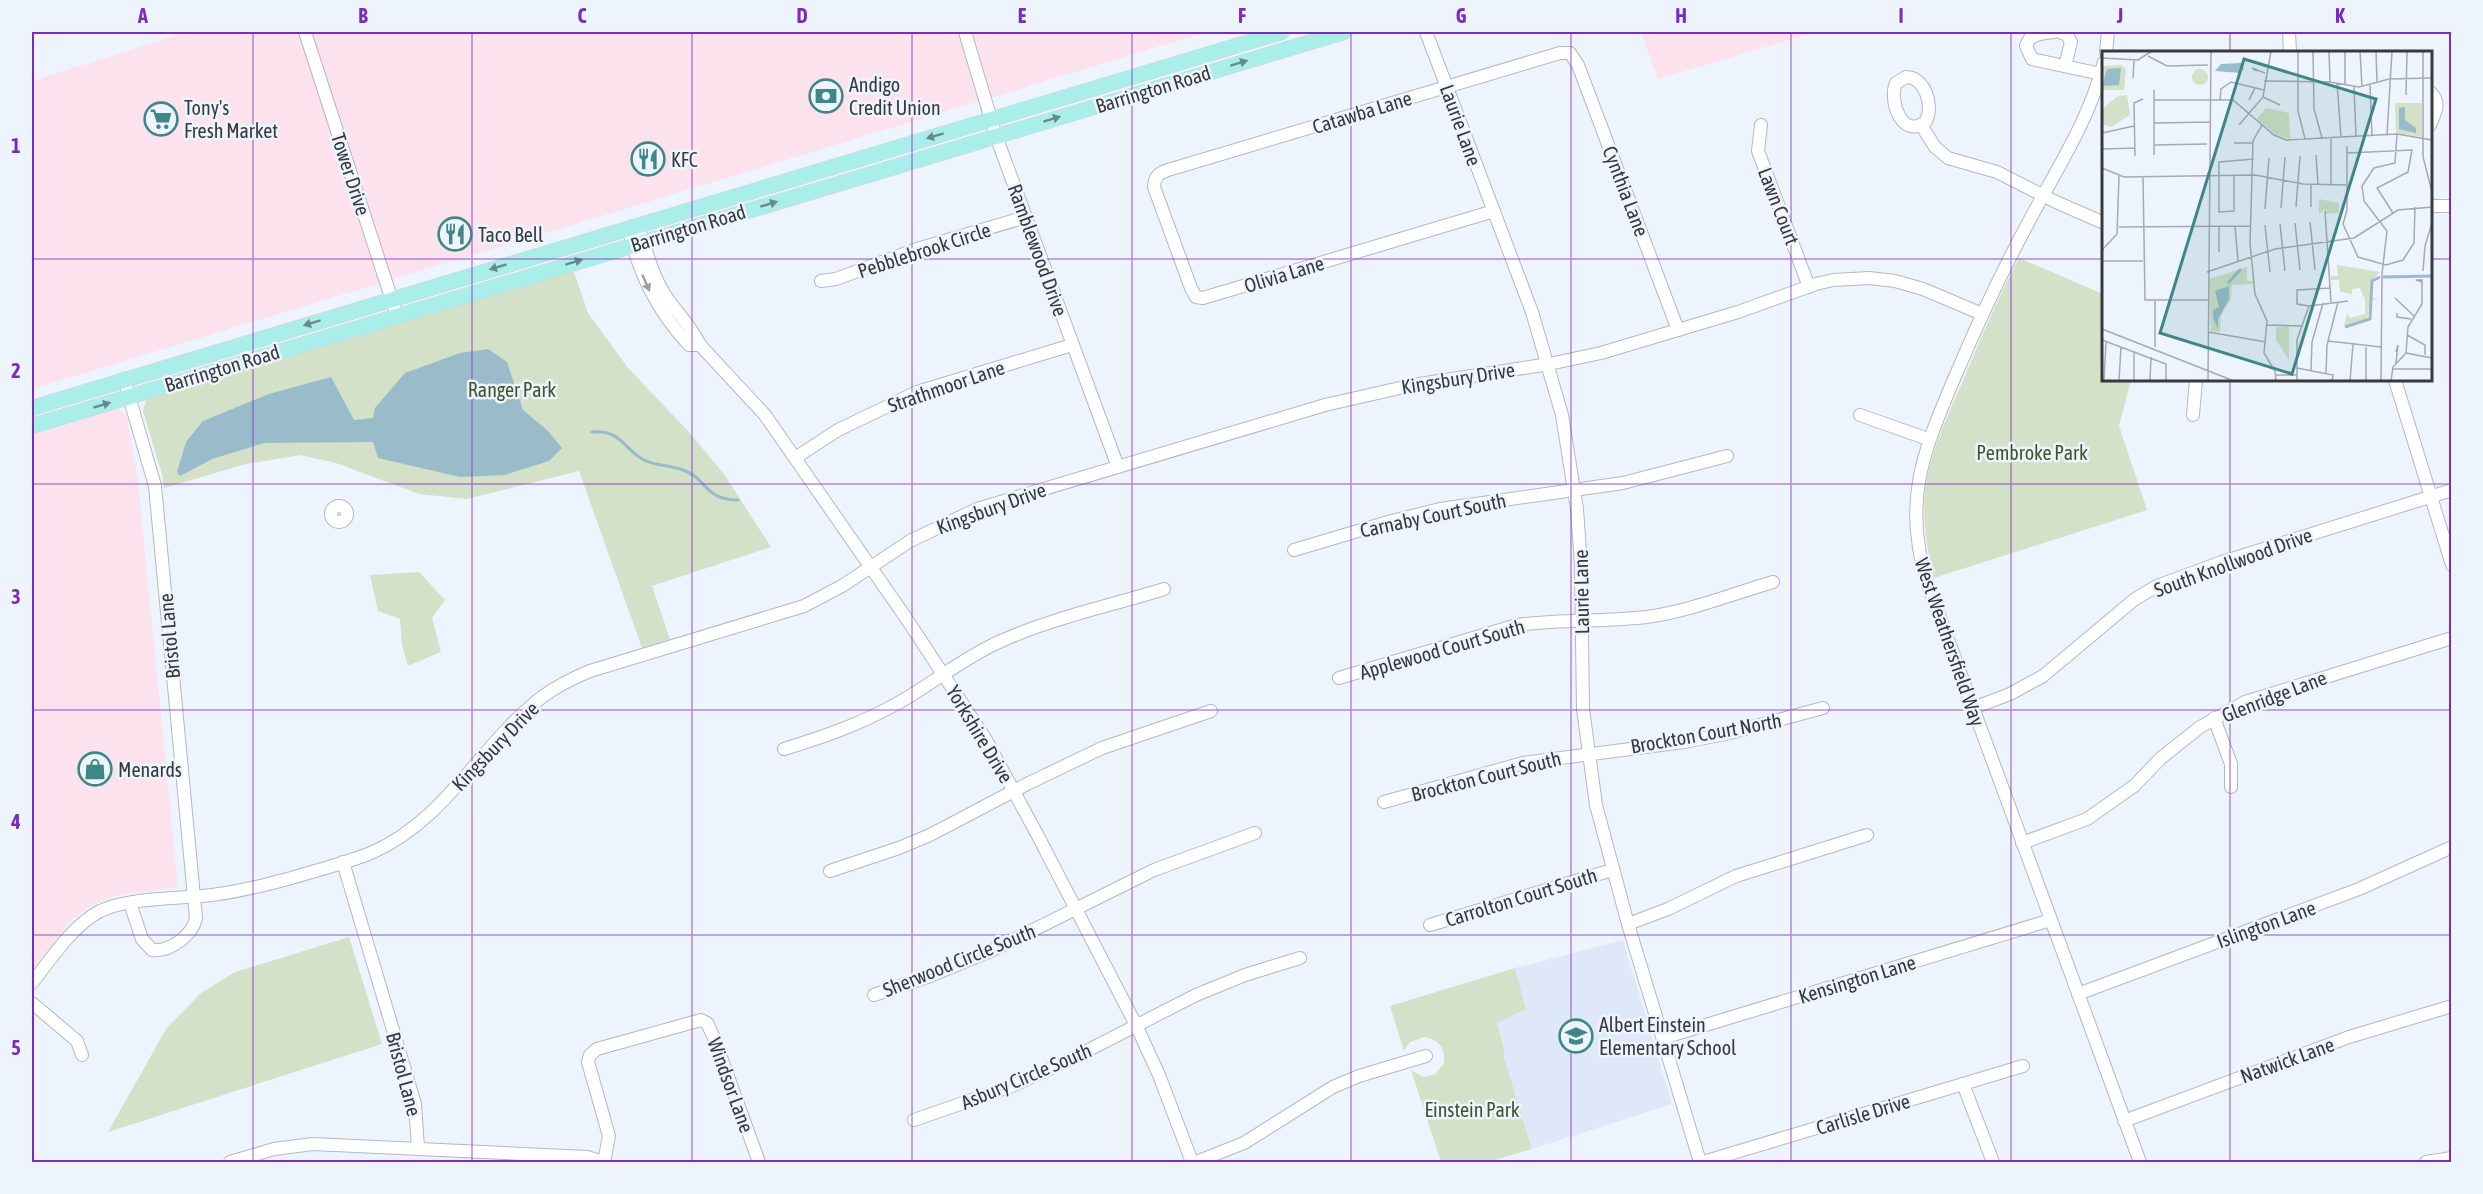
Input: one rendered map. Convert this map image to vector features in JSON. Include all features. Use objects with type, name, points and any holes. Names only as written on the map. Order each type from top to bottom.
[{"type":"main road","name":"Barrington Road","points":[[32,408],[1282,32]]},
{"type":"main road","name":"Barrington Road","points":[[32,426],[1344,32]]},
{"type":"street","name":"Tower Drive","points":[[305,32],[397,316]]},
{"type":"street","name":"Ramblewood Drive","points":[[964,32],[996,136],[1118,466]]},
{"type":"street","name":"Laurie Lane","points":[[1426,32],[1532,312],[1549,364],[1575,490],[1581,566],[1583,710],[1596,805],[1612,870],[1701,1162]]},
{"type":"street","points":[[2054,32],[2038,34],[2027,42],[2027,52],[2035,62],[2102,68]]},
{"type":"street","points":[[2060,32],[2067,35],[2071,42],[2065,66]]},
{"type":"street","points":[[2106,51],[2108,32]]},
{"type":"street","points":[[2289,32],[2290,51]]},
{"type":"street","name":"Catawba Lane","points":[[1156,177],[1168,170],[1560,52],[1570,53]]},
{"type":"street","name":"Cynthia Lane","points":[[1570,53],[1578,65],[1678,330]]},
{"type":"street","name":"West Weathersfield Way","points":[[2102,68],[2083,120],[1982,314],[1928,439],[1917,485],[1915,517],[1918,548],[1928,585],[2140,1162]]},
{"type":"street","points":[[2432,94],[2438,106],[2432,120]]},
{"type":"street","name":"Lawn Court","points":[[1761,125],[1758,151],[1809,287]]},
{"type":"street","points":[[1922,125],[1935,147],[1948,158],[1997,172],[2102,223]]},
{"type":"street","name":"Olivia Lane","points":[[1156,177],[1154,187],[1191,288],[1196,297],[1203,298],[1494,211]]},
{"type":"street","points":[[2432,206],[2451,206]]},
{"type":"street","name":"Pebblebrook Circle","points":[[821,280],[836,279],[917,249],[1026,217]]},
{"type":"street","name":"Yorkshire Drive","points":[[633,226],[638,243],[641,273],[657,305],[689,345],[700,345],[754,403],[795,458],[985,738],[1136,1025],[1194,1162]]},
{"type":"street","name":"Kingsbury Drive","points":[[32,983],[87,920],[108,908],[130,903],[194,897],[264,886],[343,862],[390,844],[419,824],[515,722],[542,697],[562,684],[590,671],[798,608],[842,586],[910,541],[962,515],[1295,413],[1381,391],[1449,378],[1549,364],[1609,351],[1738,312],[1809,287],[1846,279],[1884,279],[1923,289],[1982,314]]},
{"type":"street","name":"Strathmoor Lane","points":[[795,458],[838,430],[917,392],[1072,345]]},
{"type":"street","name":"Bristol Lane","points":[[124,379],[155,486],[196,918],[192,930],[168,948],[160,951],[147,946],[141,939],[130,903]]},
{"type":"street","points":[[2193,415],[2196,381]]},
{"type":"street","points":[[2395,381],[2451,565]]},
{"type":"street","points":[[1860,415],[1928,439]]},
{"type":"street","name":"Carnaby Court South","points":[[1294,550],[1388,522],[1440,510],[1648,477],[1727,456]]},
{"type":"street","name":"South Knollwood Drive","points":[[1973,708],[2010,694],[2043,676],[2135,599],[2157,586],[2222,562],[2451,490]]},
{"type":"street","name":"Applewood Court South","points":[[1339,678],[1504,628],[1547,622],[1633,618],[1663,614],[1773,582]]},
{"type":"street","points":[[784,749],[823,737],[869,718],[979,652],[1020,633],[1164,589]]},
{"type":"street","name":"Glenridge Lane","points":[[2022,843],[2087,819],[2134,786],[2161,758],[2214,718],[2266,694],[2451,638]]},
{"type":"street","name":"Brockton Court North","points":[[1588,753],[1730,733],[1823,708]]},
{"type":"street","points":[[830,871],[921,839],[1102,748],[1211,711]]},
{"type":"street","points":[[2214,718],[2231,764],[2231,787]]},
{"type":"street","name":"Brockton Court South","points":[[1384,802],[1508,766],[1588,753]]},
{"type":"street","name":"Sherwood Circle South","points":[[874,995],[982,955],[1154,870],[1255,833]]},
{"type":"street","points":[[1628,924],[1668,909],[1736,876],[1867,835]]},
{"type":"street","name":"Islington Lane","points":[[2078,994],[2359,889],[2451,847]]},
{"type":"street","name":"Bristol Lane","points":[[343,862],[415,1104],[418,1148]]},
{"type":"street","name":"Carrolton Court South","points":[[1430,925],[1612,870]]},
{"type":"street","name":"Kensington Lane","points":[[1663,1038],[2051,920]]},
{"type":"street","name":"Asbury Circle South","points":[[914,1120],[1012,1086],[1221,984],[1300,958]]},
{"type":"street","points":[[32,1003],[77,1041],[82,1055]]},
{"type":"street","name":"Natwick Lane","points":[[2124,1120],[2349,1037],[2451,1006]]},
{"type":"street","name":"Windsor Lane","points":[[603,1162],[609,1136],[589,1067],[590,1055],[597,1050],[693,1020],[705,1022],[714,1038],[759,1162]]},
{"type":"street","points":[[1194,1162],[1244,1143],[1333,1087],[1359,1076],[1426,1056]]},
{"type":"street","name":"Carlisle Drive","points":[[1701,1162],[2023,1066]]},
{"type":"street","points":[[1963,1084],[1993,1162]]},
{"type":"street","points":[[230,1162],[274,1149],[302,1144],[587,1157],[603,1162]]},
{"type":"street","points":[[2426,1162],[2451,1158]]},
{"type":"shaded area","points":[[187,32],[1207,32],[32,389],[32,81]]},
{"type":"shaded area","points":[[1641,32],[1816,32],[1658,79]]},
{"type":"shaded area","points":[[488,349],[507,362],[523,410],[548,431],[562,448],[549,461],[504,475],[460,477],[378,458],[373,442],[264,443],[212,459],[180,476],[177,472],[186,442],[203,421],[269,394],[331,377],[354,420],[373,418],[375,408],[405,373],[460,353]]},
{"type":"shaded area","points":[[118,408],[127,416],[138,482],[178,887],[119,895],[90,906],[72,919],[32,970],[32,432]]},
{"type":"shaded area","name":"Albert Einstein Elementary School","points":[[1623,940],[1672,1104],[1532,1149],[1504,1057],[1497,1023],[1526,1009],[1515,968]]},
{"type":"green space","name":"Pembroke Park","points":[[2019,258],[2102,294],[2102,381],[2131,381],[2119,426],[2147,510],[1934,578],[1927,546],[1924,514],[1930,464],[1945,423],[2003,289]]},
{"type":"green space","name":"Ranger Park","points":[[573,269],[588,313],[628,368],[689,432],[724,474],[771,547],[652,586],[670,639],[642,648],[579,471],[467,499],[419,494],[336,463],[300,455],[246,464],[164,488],[143,411],[147,398]]},
{"type":"green space","points":[[419,572],[445,600],[432,618],[441,652],[408,666],[402,645],[400,619],[378,611],[370,575]]},
{"type":"green space","points":[[349,937],[382,1044],[108,1132],[166,1029],[201,993],[235,972]]},
{"type":"green space","name":"Einstein Park","points":[[1515,968],[1526,1009],[1497,1023],[1504,1057],[1532,1149],[1488,1162],[1441,1162],[1411,1070],[1423,1077],[1436,1074],[1444,1063],[1443,1049],[1434,1040],[1424,1037],[1410,1042],[1404,1051],[1390,1006]]},
{"type":"waterway","points":[[592,432],[609,433],[642,459],[683,470],[697,478],[719,497],[738,500]]},
{"type":"place","name":"Andigo Credit Union","points":[[826,96]]},
{"type":"place","name":"Tony's Fresh Market","points":[[161,119]]},
{"type":"place","name":"KFC","points":[[648,159]]},
{"type":"place","name":"Taco Bell","points":[[455,234]]},
{"type":"place","name":"Menards","points":[[95,769]]},
{"type":"place","name":"Albert Einstein Elementary School","points":[[1576,1036]]}]
